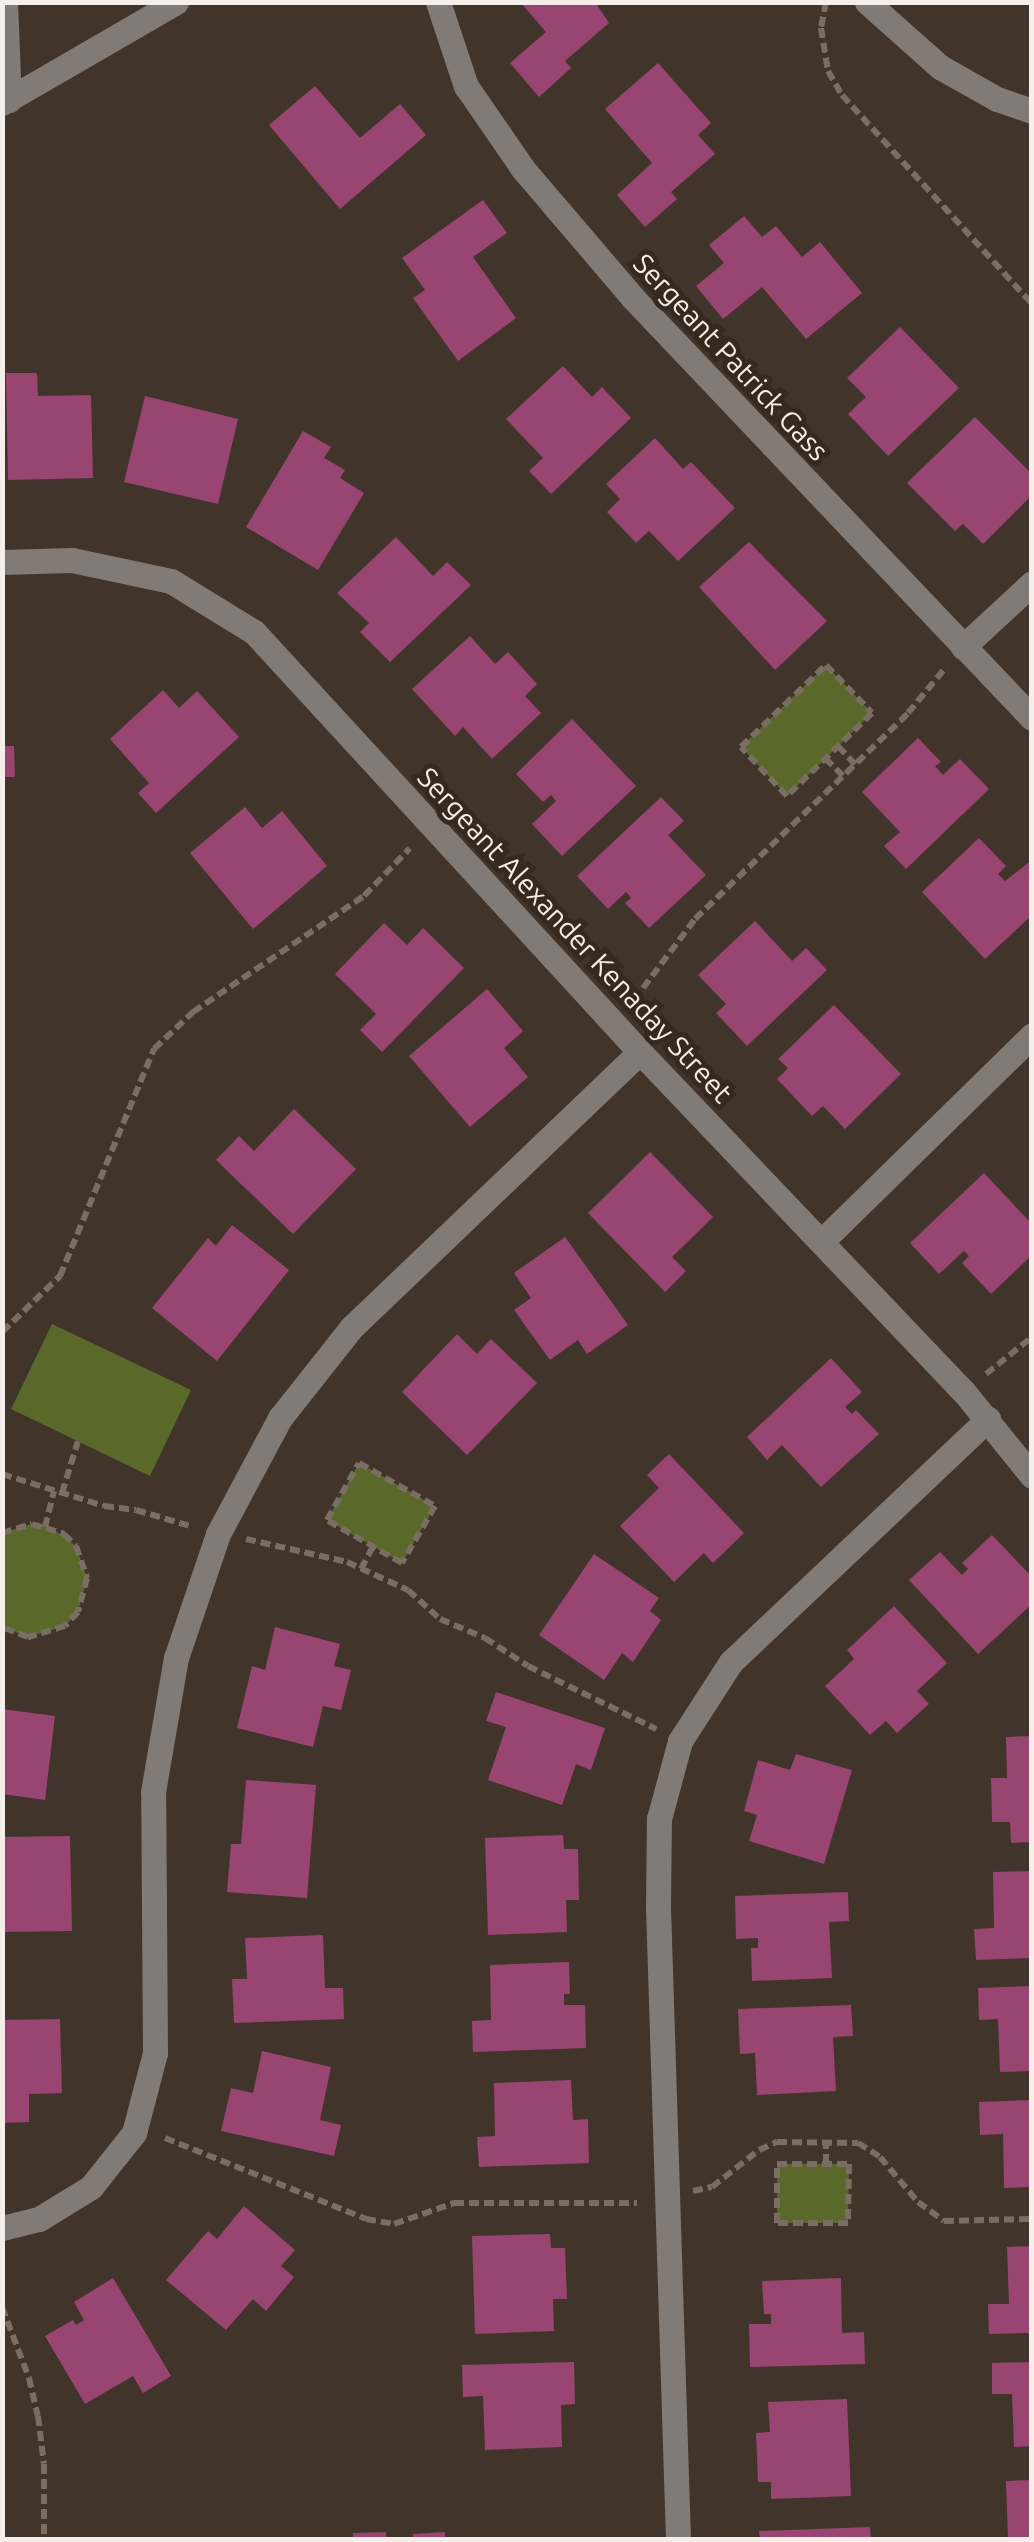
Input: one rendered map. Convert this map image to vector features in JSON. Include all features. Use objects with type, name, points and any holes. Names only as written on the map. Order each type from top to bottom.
[{"type":"street","points":[[5,2],[6,101],[176,2]]},
{"type":"street","name":"Sergeant Patrick Gass","points":[[438,2],[466,86],[522,168],[633,298],[1032,718]]},
{"type":"street","points":[[867,2],[940,67],[997,99],[1032,110]]},
{"type":"street","name":"Sergeant Alexander Kenaday Street","points":[[2,562],[72,560],[171,581],[254,632],[640,1052],[964,1392],[1032,1476]]},
{"type":"street","points":[[963,647],[1032,583]]},
{"type":"street","points":[[822,1241],[1032,1035]]},
{"type":"street","points":[[2,2228],[39,2219],[91,2187],[134,2133],[156,2053],[153,1792],[176,1658],[218,1534],[280,1418],[351,1328],[640,1052]]},
{"type":"street","points":[[678,2540],[659,1837],[680,1741],[730,1662],[988,1419]]},
{"type":"path","points":[[826,2],[821,28],[828,71],[842,95],[1032,304]]},
{"type":"path","points":[[612,1021],[638,996],[695,918],[908,713],[963,647]]},
{"type":"path","points":[[826,665],[872,714],[838,746],[787,796],[741,747],[826,665]]},
{"type":"path","points":[[838,746],[855,764]]},
{"type":"path","points":[[825,758],[843,776]]},
{"type":"path","points":[[2,1332],[60,1276],[154,1050],[193,1012],[364,896],[432,825]]},
{"type":"path","points":[[964,1392],[1032,1336]]},
{"type":"path","points":[[45,1526],[78,1441]]},
{"type":"path","points":[[360,1463],[435,1506],[402,1563],[373,1546],[327,1520],[360,1463]]},
{"type":"path","points":[[2,1474],[218,1534],[298,1549],[361,1569],[408,1590],[440,1619],[485,1638],[528,1666],[680,1741]]},
{"type":"path","points":[[2,1533],[15,1526],[45,1526],[76,1546],[88,1578],[78,1612],[47,1634],[28,1636],[2,1627]]},
{"type":"path","points":[[361,1569],[373,1546]]},
{"type":"path","points":[[137,2122],[180,2146],[366,2219],[394,2224],[454,2204],[627,2205],[712,2187],[759,2150],[778,2142],[826,2141],[858,2143],[880,2157],[918,2202],[944,2221],[1032,2219]]},
{"type":"path","points":[[826,2141],[826,2164]]},
{"type":"path","points":[[777,2164],[826,2164],[849,2164],[848,2223],[777,2223],[777,2164]]},
{"type":"path","points":[[2,2306],[30,2378],[38,2416],[44,2464],[44,2540]]},
{"type":"green space","points":[[826,665],[872,713],[787,796],[741,747]]},
{"type":"green space","points":[[52,1324],[191,1390],[150,1476],[11,1409]]},
{"type":"green space","points":[[359,1463],[435,1506],[402,1563],[327,1520]]},
{"type":"green space","points":[[32,1524],[49,1526],[76,1546],[87,1578],[78,1612],[65,1626],[28,1637],[3,1627],[2,1533]]},
{"type":"green space","points":[[777,2164],[849,2164],[848,2223],[777,2223]]},
{"type":"building","points":[[520,2],[595,2],[609,23],[565,61],[571,68],[539,97],[510,63],[546,32]]},
{"type":"building","points":[[658,63],[711,123],[698,135],[715,154],[671,192],[677,199],[645,227],[617,195],[652,163],[605,109]]},
{"type":"building","points":[[315,86],[360,138],[400,104],[426,135],[340,209],[269,125]]},
{"type":"building","points":[[483,200],[507,233],[473,257],[516,318],[458,361],[413,298],[425,290],[402,258]]},
{"type":"building","points":[[744,216],[762,237],[776,226],[802,257],[820,242],[862,293],[806,339],[762,287],[723,319],[696,286],[724,263],[709,245]]},
{"type":"building","points":[[900,327],[959,388],[888,456],[848,414],[866,397],[847,378]]},
{"type":"building","points":[[563,366],[592,397],[602,387],[631,418],[551,494],[529,471],[543,458],[506,419]]},
{"type":"building","points":[[6,373],[37,373],[38,396],[91,395],[93,478],[8,480]]},
{"type":"building","points":[[145,396],[238,419],[218,504],[124,482]]},
{"type":"building","points":[[975,417],[1032,474],[1032,495],[983,544],[963,524],[955,531],[907,483]]},
{"type":"building","points":[[303,431],[331,447],[324,458],[345,470],[340,478],[364,493],[318,570],[246,527]]},
{"type":"building","points":[[655,438],[683,469],[691,462],[735,508],[678,561],[649,531],[636,543],[607,512],[620,499],[606,484]]},
{"type":"building","points":[[396,537],[433,576],[447,562],[471,585],[390,662],[360,632],[369,623],[337,593]]},
{"type":"building","points":[[749,542],[827,621],[775,670],[699,587]]},
{"type":"building","points":[[470,636],[495,664],[508,652],[537,684],[525,696],[541,713],[492,759],[463,727],[455,736],[412,689]]},
{"type":"building","points":[[163,690],[179,708],[197,691],[239,737],[156,813],[138,793],[149,783],[110,739]]},
{"type":"building","points":[[572,719],[636,786],[562,856],[532,824],[556,801],[551,795],[543,802],[516,774]]},
{"type":"building","points":[[918,738],[941,762],[935,766],[943,775],[960,759],[989,789],[906,869],[884,846],[900,832],[862,792]]},
{"type":"building","points":[[2,746],[14,746],[15,777],[2,777]]},
{"type":"building","points":[[661,797],[684,821],[668,835],[706,875],[649,928],[625,903],[631,898],[626,892],[608,909],[577,876]]},
{"type":"building","points":[[245,807],[262,828],[282,811],[327,866],[253,929],[190,853]]},
{"type":"building","points":[[979,838],[1006,866],[998,874],[1005,881],[1032,860],[1032,915],[985,959],[922,892]]},
{"type":"building","points":[[755,921],[792,961],[806,948],[827,970],[747,1046],[716,1013],[726,1004],[698,975]]},
{"type":"building","points":[[384,923],[407,945],[423,928],[464,968],[382,1052],[360,1030],[376,1014],[335,974]]},
{"type":"building","points":[[487,989],[523,1031],[504,1048],[528,1077],[470,1127],[409,1056]]},
{"type":"building","points":[[834,1005],[901,1074],[845,1129],[823,1106],[812,1116],[777,1079],[788,1068],[778,1059]]},
{"type":"building","points":[[294,1109],[356,1169],[293,1234],[216,1160],[239,1136],[254,1151]]},
{"type":"building","points":[[650,1152],[713,1217],[672,1257],[686,1271],[665,1292],[588,1213]]},
{"type":"building","points":[[984,1173],[1032,1224],[1032,1255],[991,1294],[962,1263],[969,1256],[964,1251],[939,1274],[910,1243]]},
{"type":"building","points":[[232,1225],[289,1270],[217,1361],[152,1308],[208,1238],[216,1246]]},
{"type":"building","points":[[565,1237],[628,1325],[587,1354],[578,1340],[550,1360],[514,1310],[531,1298],[514,1273]]},
{"type":"building","points":[[457,1334],[477,1354],[491,1339],[537,1383],[467,1455],[402,1392]]},
{"type":"building","points":[[831,1358],[862,1392],[845,1407],[852,1414],[856,1410],[879,1434],[821,1487],[782,1445],[767,1460],[747,1437]]},
{"type":"building","points":[[669,1454],[744,1533],[713,1563],[704,1553],[674,1582],[620,1526],[659,1488],[647,1475]]},
{"type":"building","points":[[992,1535],[1032,1577],[1032,1604],[978,1654],[909,1580],[940,1552],[962,1575],[968,1569],[962,1563]]},
{"type":"building","points":[[594,1554],[659,1598],[650,1611],[661,1620],[633,1662],[622,1653],[604,1680],[539,1635]]},
{"type":"building","points":[[894,1606],[947,1663],[917,1691],[929,1704],[897,1733],[886,1721],[870,1735],[825,1686],[854,1659],[847,1650]]},
{"type":"building","points":[[275,1627],[340,1644],[334,1666],[351,1670],[341,1710],[323,1706],[313,1747],[237,1728],[252,1666],[265,1670]]},
{"type":"building","points":[[496,1692],[605,1728],[591,1770],[576,1764],[562,1805],[488,1780],[506,1727],[486,1721]]},
{"type":"building","points":[[2,1709],[55,1716],[45,1800],[2,1794]]},
{"type":"building","points":[[1032,1736],[1032,1842],[1011,1843],[1010,1822],[992,1822],[991,1778],[1007,1778],[1006,1737]]},
{"type":"building","points":[[796,1754],[852,1770],[824,1864],[749,1841],[757,1815],[744,1811],[758,1760],[790,1770]]},
{"type":"building","points":[[246,1780],[316,1785],[307,1898],[227,1892],[231,1844],[241,1844]]},
{"type":"building","points":[[563,1835],[564,1849],[578,1849],[579,1900],[566,1900],[567,1932],[488,1935],[485,1838]]},
{"type":"building","points":[[70,1836],[72,1931],[2,1932],[2,1837]]},
{"type":"building","points":[[1032,1871],[1032,1958],[976,1960],[974,1929],[994,1928],[993,1872]]},
{"type":"building","points":[[848,1892],[849,1921],[829,1922],[832,1978],[752,1981],[751,1948],[758,1948],[758,1938],[736,1939],[735,1896]]},
{"type":"building","points":[[323,1935],[325,1988],[343,1988],[344,2019],[234,2023],[232,1979],[247,1979],[245,1938]]},
{"type":"building","points":[[569,1962],[570,1994],[564,1994],[564,2005],[585,2005],[586,2048],[473,2052],[472,2021],[491,2020],[490,1965]]},
{"type":"building","points":[[1032,1986],[1032,2071],[1000,2072],[998,2019],[979,2020],[978,1988]]},
{"type":"building","points":[[851,2005],[853,2036],[833,2037],[836,2091],[757,2095],[755,2053],[740,2054],[738,2009]]},
{"type":"building","points":[[60,2019],[62,2093],[29,2094],[29,2122],[2,2123],[2,2020]]},
{"type":"building","points":[[262,2051],[331,2067],[320,2120],[341,2125],[334,2156],[221,2131],[231,2088],[253,2093]]},
{"type":"building","points":[[571,2080],[573,2120],[588,2119],[589,2163],[479,2167],[477,2137],[495,2136],[494,2083]]},
{"type":"building","points":[[1032,2100],[1032,2187],[1004,2188],[1003,2134],[980,2135],[979,2102]]},
{"type":"building","points":[[244,2206],[295,2250],[281,2266],[294,2277],[266,2311],[253,2299],[226,2330],[166,2280],[208,2231],[217,2239]]},
{"type":"building","points":[[550,2234],[551,2248],[565,2248],[567,2299],[553,2299],[554,2331],[475,2334],[472,2236]]},
{"type":"building","points":[[1032,2246],[1032,2333],[989,2334],[988,2304],[1009,2304],[1007,2247]]},
{"type":"building","points":[[113,2278],[171,2376],[143,2393],[133,2376],[85,2404],[45,2336],[73,2320],[76,2325],[84,2320],[74,2302]]},
{"type":"building","points":[[841,2278],[842,2333],[864,2332],[865,2364],[750,2367],[749,2324],[771,2324],[771,2314],[764,2314],[762,2281]]},
{"type":"building","points":[[574,2362],[575,2404],[561,2405],[562,2447],[485,2450],[483,2396],[463,2397],[462,2365]]},
{"type":"building","points":[[1032,2362],[1032,2446],[1014,2447],[1012,2394],[992,2394],[992,2363]]},
{"type":"building","points":[[847,2399],[851,2496],[771,2499],[771,2482],[758,2482],[756,2433],[770,2432],[768,2402]]},
{"type":"building","points":[[1032,2480],[1032,2540],[1008,2540],[1006,2481]]},
{"type":"building","points":[[870,2527],[871,2540],[760,2540],[759,2531]]},
{"type":"building","points":[[386,2532],[386,2540],[353,2540],[353,2533]]},
{"type":"building","points":[[445,2532],[445,2540],[414,2540],[413,2534]]}]
